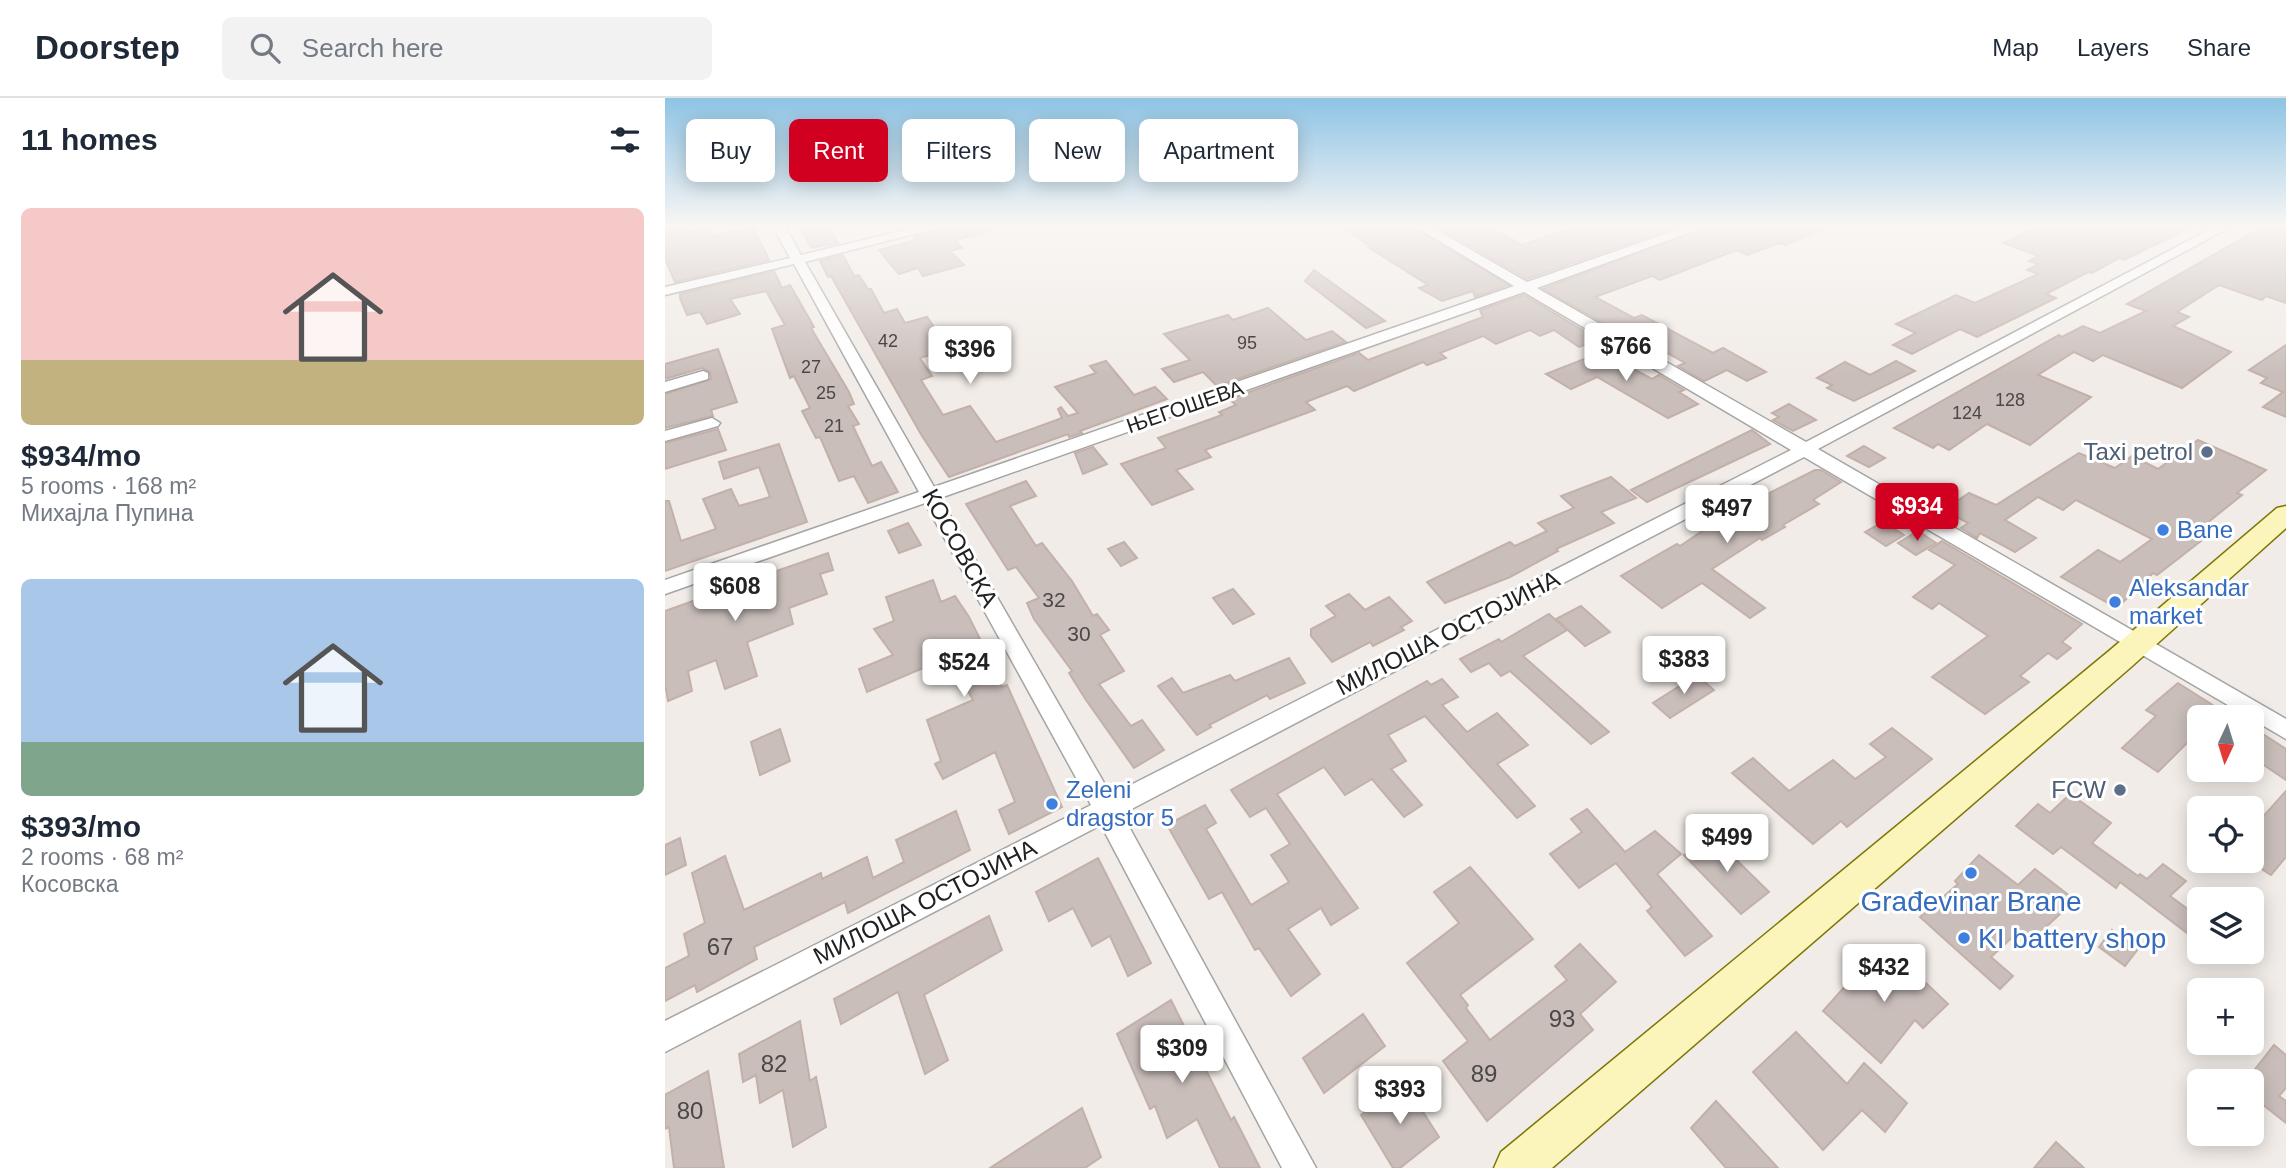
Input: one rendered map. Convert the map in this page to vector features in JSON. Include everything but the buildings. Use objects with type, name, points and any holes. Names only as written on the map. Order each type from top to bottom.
[{"type":"main road","points":[[1517,1168],[2137,644],[2286,514]]},
{"type":"street","points":[[665,291],[733,275]]},
{"type":"street","name":"КОСОВСКА","points":[[805,275],[1106,809],[1300,1168]]},
{"type":"street","points":[[1505,275],[2286,730]]},
{"type":"street","name":"ЊЕГОШЕВА","points":[[665,587],[1561,275]]},
{"type":"street","name":"МИЛОША ОСТОЈИНА","points":[[665,1037],[1806,449],[2134,275]]},
{"type":"street","points":[[665,387],[703,376]]},
{"type":"street","points":[[665,436],[712,423]]},
{"type":"place","name":"Taxi petrol","points":[[2207,452]]},
{"type":"place","name":"Bane","points":[[2163,530]]},
{"type":"place","name":"Aleksandar market","points":[[2115,602]]},
{"type":"place","name":"FCW","points":[[2120,790]]},
{"type":"place","name":"Zeleni dragstor 5","points":[[1052,804]]},
{"type":"place","name":"Građevinar Brane","points":[[1971,873]]},
{"type":"place","name":"KI battery shop","points":[[1964,938]]}]
